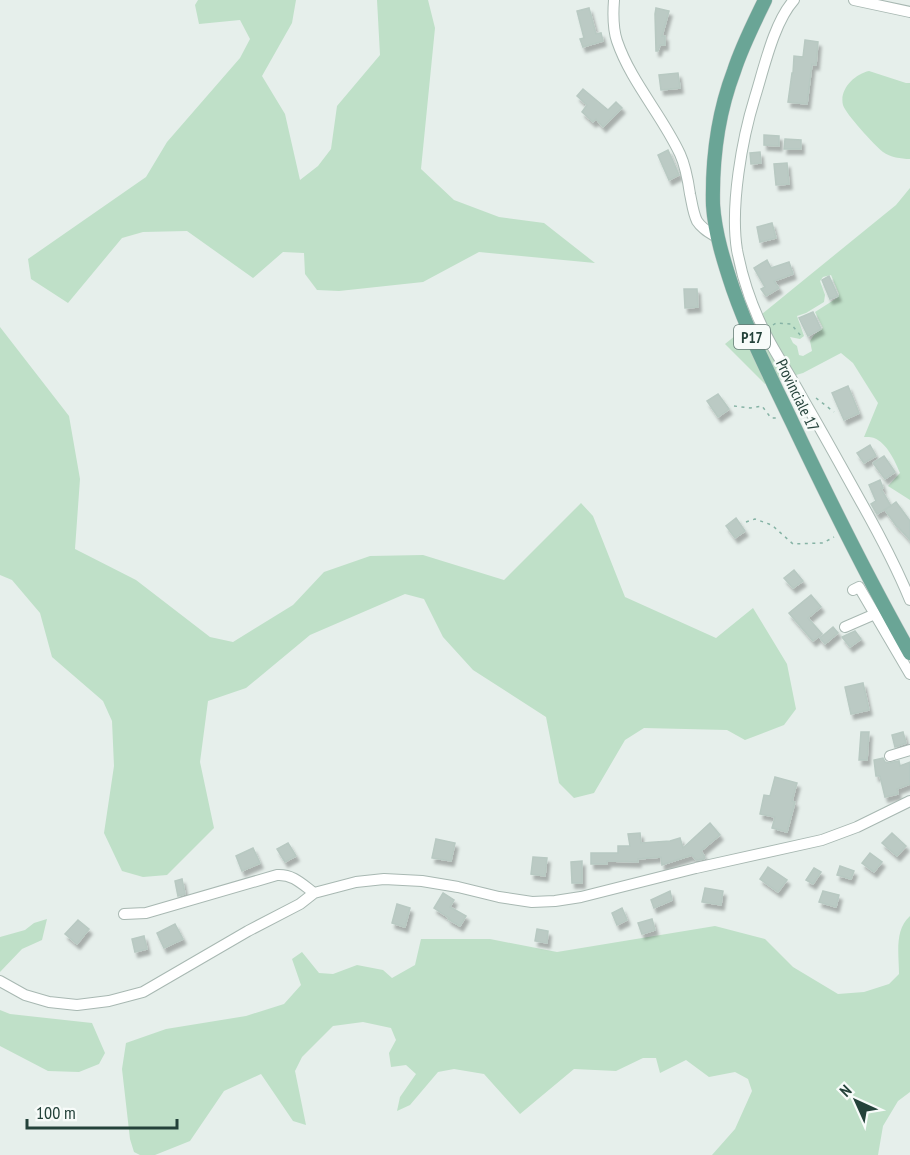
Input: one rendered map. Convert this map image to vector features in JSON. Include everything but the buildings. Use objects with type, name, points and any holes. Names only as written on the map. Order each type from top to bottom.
[{"type":"main road","name":"Provinciale 17","points":[[765,0],[734,70],[722,112],[713,177],[718,238],[748,329],[789,417],[910,653]]},
{"type":"street","points":[[614,0],[615,29],[625,61],[667,129],[680,155],[698,222],[705,230],[718,238]]},
{"type":"street","points":[[794,0],[784,13],[772,42],[751,112],[736,194],[737,249],[754,306],[764,329],[893,559],[910,600]]},
{"type":"street","points":[[854,0],[910,12]]},
{"type":"street","points":[[853,590],[859,587],[910,674]]},
{"type":"street","points":[[845,627],[875,614]]},
{"type":"street","points":[[890,756],[910,750]]},
{"type":"street","points":[[0,981],[25,995],[49,1002],[77,1005],[110,1001],[143,992],[248,931],[300,904],[314,893],[356,882],[384,879],[431,883],[532,902],[555,901],[581,897],[707,865],[822,840],[857,827],[910,801]]},
{"type":"street","points":[[124,914],[146,913],[286,874],[314,893]]},
{"type":"path","points":[[764,329],[777,323],[791,324],[801,336]]},
{"type":"path","points":[[734,406],[750,408],[762,406],[771,418],[789,417]]},
{"type":"path","points":[[747,522],[755,519],[769,524],[793,544],[823,543],[847,533]]},
{"type":"green space","points":[[198,0],[296,0],[292,23],[262,76],[285,114],[300,180],[318,166],[331,149],[337,106],[380,55],[377,0],[428,0],[435,28],[421,169],[454,200],[499,217],[544,223],[595,263],[479,252],[423,282],[339,291],[317,290],[305,274],[304,253],[283,252],[253,278],[187,231],[143,232],[122,238],[68,303],[31,279],[28,259],[146,177],[167,142],[240,58],[250,39],[240,20],[199,24],[195,5]]},
{"type":"green space","points":[[869,71],[910,83],[910,159],[883,152],[849,115],[843,105],[843,93],[849,83],[858,75]]},
{"type":"green space","points":[[910,188],[910,500],[888,486],[900,473],[887,448],[879,440],[864,437],[878,403],[853,363],[841,353],[803,373],[765,384],[725,344],[896,205]],"holes":[[[831,275],[839,294],[837,298],[815,312],[823,328],[810,341],[812,351],[803,356],[799,355],[797,346],[790,337],[800,339],[804,336],[797,316],[824,302],[825,295],[820,281],[823,277]]]},
{"type":"green space","points":[[0,327],[69,416],[80,479],[75,549],[136,580],[210,637],[233,642],[293,605],[324,572],[370,556],[423,555],[504,580],[581,503],[593,516],[625,597],[716,638],[753,608],[787,664],[796,709],[784,725],[745,740],[727,730],[644,728],[625,740],[594,793],[574,798],[559,783],[546,717],[473,670],[443,637],[424,599],[405,594],[310,635],[246,688],[208,701],[200,762],[214,828],[167,875],[143,877],[122,871],[104,833],[114,766],[112,721],[103,701],[52,657],[40,613],[12,580],[0,575]]},
{"type":"green space","points":[[910,916],[910,1092],[898,1101],[883,1126],[878,1155],[712,1155],[735,1129],[752,1091],[748,1079],[735,1072],[709,1077],[686,1060],[660,1073],[656,1058],[643,1058],[616,1071],[574,1069],[520,1114],[484,1074],[454,1069],[438,1072],[410,1105],[397,1111],[400,1097],[416,1074],[406,1065],[391,1067],[389,1053],[396,1040],[391,1028],[363,1022],[333,1026],[302,1057],[295,1071],[306,1125],[293,1121],[261,1074],[224,1091],[190,1141],[155,1155],[140,1155],[134,1152],[130,1139],[122,1069],[126,1043],[166,1029],[246,1016],[284,1004],[301,985],[292,959],[302,952],[319,973],[333,974],[357,965],[383,970],[392,978],[415,965],[421,939],[490,939],[557,952],[715,926],[765,939],[793,967],[838,994],[864,992],[889,984],[899,974],[899,935]]},
{"type":"green space","points":[[47,919],[42,940],[22,949],[0,972],[0,937],[25,930],[34,923]]},
{"type":"green space","points":[[0,1010],[10,1014],[92,1023],[105,1053],[99,1064],[79,1072],[48,1071],[0,1046]]}]
